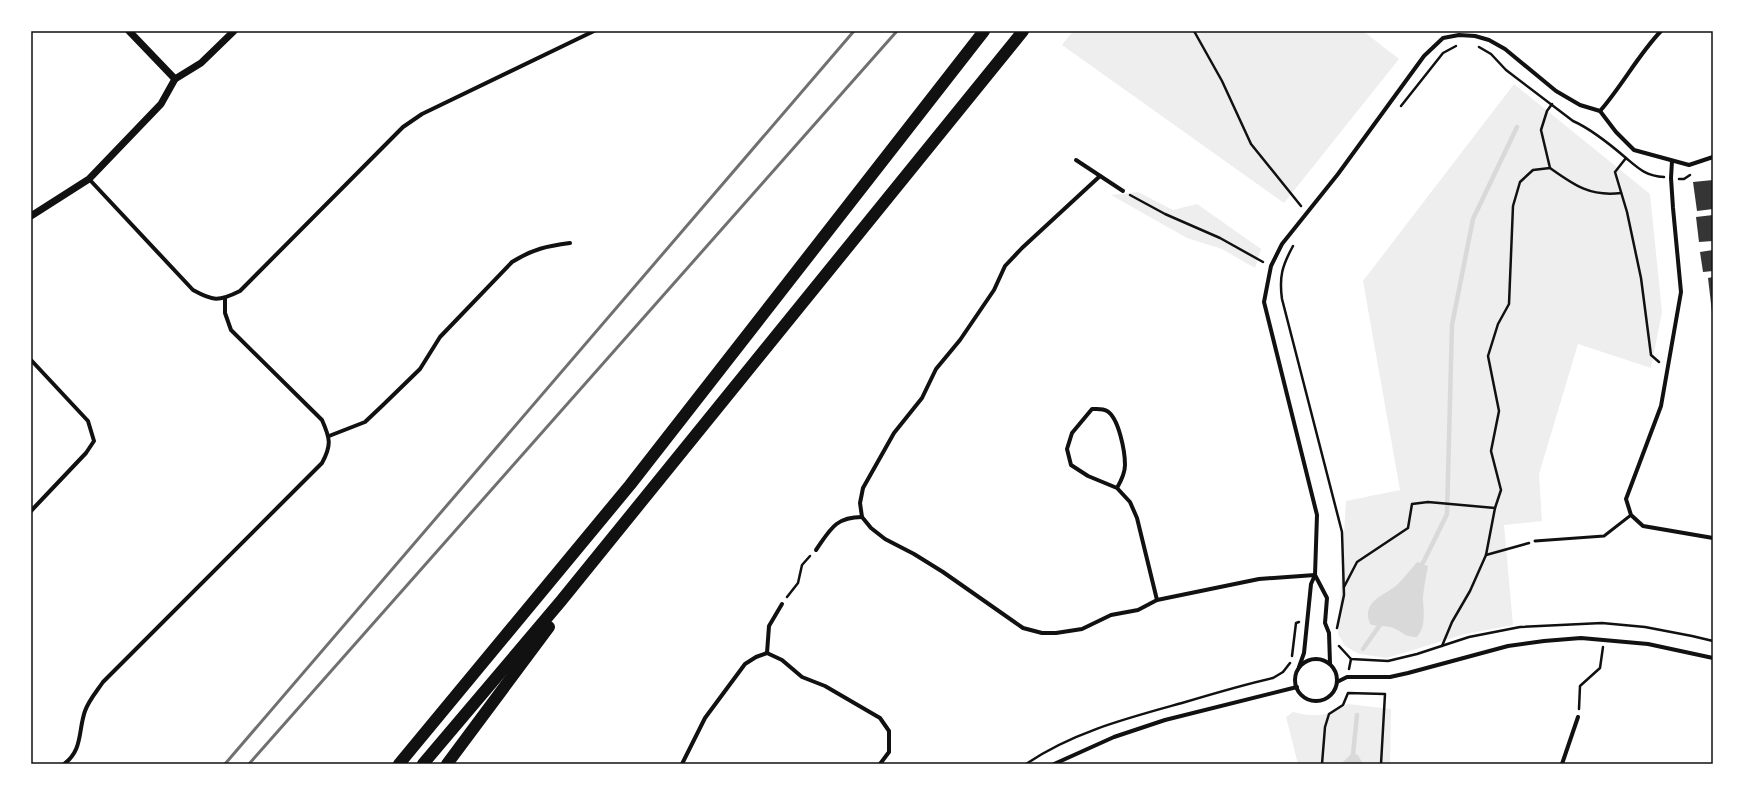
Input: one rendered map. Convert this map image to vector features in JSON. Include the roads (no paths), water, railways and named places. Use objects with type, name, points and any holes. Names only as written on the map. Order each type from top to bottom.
[{"type":"highway","points":[[399,764],[630,485],[984,31]]},
{"type":"highway","points":[[423,764],[561,601],[1023,31]]},
{"type":"highway","points":[[447,764],[554,620],[561,601]]},
{"type":"street","points":[[129,31],[176,79]]},
{"type":"street","points":[[31,216],[89,179],[161,104],[176,79],[201,63],[234,31]]},
{"type":"street","points":[[1600,111],[1614,94],[1650,42],[1661,31]]},
{"type":"street","points":[[89,179],[193,290],[209,299],[225,299],[240,291],[403,127],[422,114],[592,32]]},
{"type":"street","points":[[1299,667],[1316,658],[1330,663],[1336,671],[1337,682],[1332,694],[1319,701],[1306,698],[1297,687],[1296,674],[1304,653],[1311,584],[1315,575],[1317,515],[1264,302],[1270,266],[1282,244],[1338,174],[1424,56],[1443,38],[1458,33],[1489,40],[1505,49],[1556,91],[1580,105],[1600,111],[1616,132],[1634,150],[1689,165],[1713,157]]},
{"type":"street","points":[[1076,160],[1123,191]]},
{"type":"street","points":[[1672,161],[1671,178],[1681,292],[1661,406],[1626,499],[1631,515],[1643,526],[1713,538]]},
{"type":"street","points":[[1100,176],[1022,248],[1005,266],[994,290],[960,340],[936,369],[922,398],[894,432],[863,488],[860,503],[862,517],[871,528],[885,539],[914,554],[943,572],[1023,628],[1042,633],[1082,630],[1111,615],[1138,610],[1157,600],[1259,579],[1315,575]]},
{"type":"street","points":[[329,436],[365,422],[384,405],[420,369],[440,337],[512,262],[545,246],[570,243]]},
{"type":"street","points":[[64,764],[72,758],[80,740],[85,711],[103,682],[322,463],[329,451],[329,436],[322,420],[231,330],[225,313],[225,299]]},
{"type":"street","points":[[31,360],[88,421],[94,441],[86,453],[31,512]]},
{"type":"street","points":[[1117,488],[1122,478],[1125,466],[1118,428],[1114,417],[1107,411],[1100,408],[1092,409],[1072,434],[1066,449],[1071,465],[1088,476],[1117,488],[1130,502],[1137,518],[1157,600]]},
{"type":"street","points":[[816,550],[840,521],[849,517],[862,517]]},
{"type":"street","points":[[1315,575],[1327,598],[1325,623],[1329,633],[1330,663]]},
{"type":"street","points":[[767,653],[769,626],[782,604]]},
{"type":"street","points":[[1337,682],[1346,677],[1390,677],[1408,674],[1508,646],[1581,638],[1648,644],[1713,658]]},
{"type":"street","points":[[682,764],[705,718],[745,664],[756,657],[767,653],[782,660],[802,677],[825,686],[880,718],[889,731],[889,752],[880,764]]},
{"type":"street","points":[[1054,764],[1114,736],[1165,720],[1297,687]]},
{"type":"street","points":[[1562,764],[1578,717]]},
{"type":"lane","points":[[1535,542],[1604,536],[1631,515]]},
{"type":"waterway","points":[[1419,568],[1424,561],[1447,514],[1452,325],[1473,219],[1517,127]]},
{"type":"waterway","points":[[1363,649],[1382,622]]},
{"type":"waterway","points":[[1352,764],[1357,715]]},
{"type":"railway","points":[[225,764],[854,31]]},
{"type":"railway","points":[[249,764],[897,31]]}]
